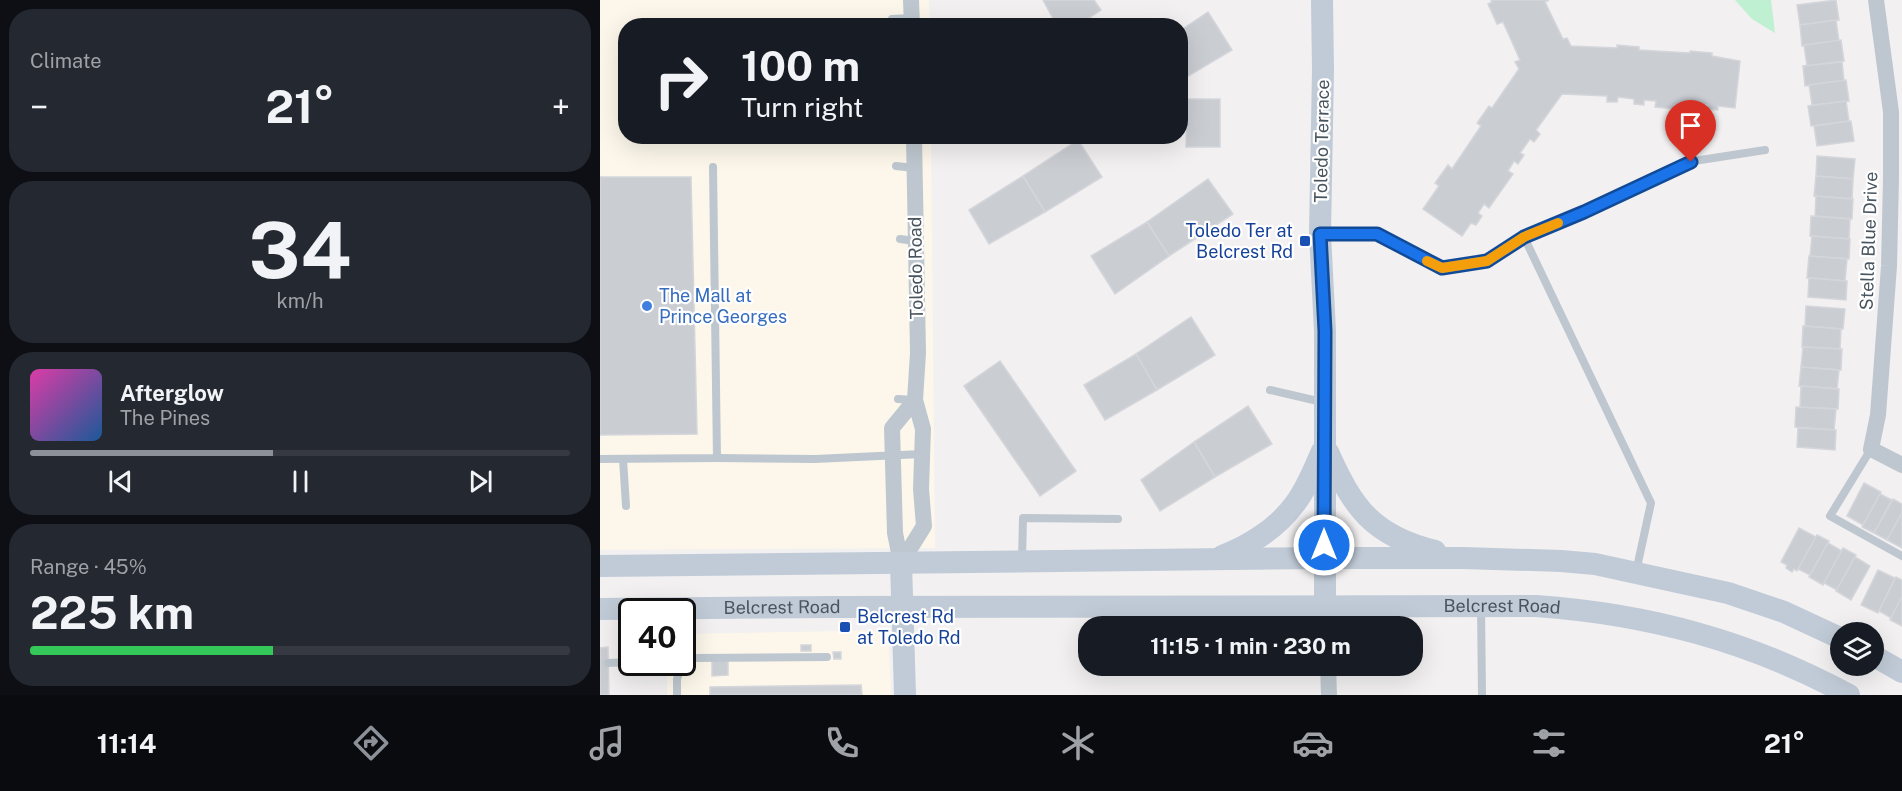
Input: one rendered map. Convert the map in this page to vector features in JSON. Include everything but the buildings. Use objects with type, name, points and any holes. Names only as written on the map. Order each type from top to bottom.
[{"type":"main road","name":"Toledo Terrace","points":[[1322,0],[1320,234],[1325,331],[1326,616]]},
{"type":"main road","points":[[1325,444],[1343,486],[1356,505],[1373,523],[1395,537],[1420,547],[1463,558]]},
{"type":"main road","points":[[1211,560],[1240,550],[1282,519],[1296,504],[1325,444]]},
{"type":"main road","points":[[600,566],[1324,558],[1561,561],[1596,564],[1728,593],[1784,612],[1830,633]]},
{"type":"main road","points":[[901,563],[905,695]]},
{"type":"main road","name":"Belcrest Road","points":[[696,610],[903,608],[1326,616],[1481,606],[1536,606],[1586,610],[1675,627],[1761,653],[1849,695]]},
{"type":"main road","name":"Belcrest Road","points":[[600,609],[618,610]]},
{"type":"main road","points":[[1884,662],[1902,672]]},
{"type":"street","points":[[911,0],[912,18]]},
{"type":"street","name":"Stella Blue Drive","points":[[1871,449],[1878,415],[1897,111],[1876,0]]},
{"type":"street","name":"Toledo Road","points":[[901,563],[924,526],[921,489],[923,429],[907,400],[912,352],[907,240],[914,144]]},
{"type":"street","points":[[901,563],[895,533],[892,428],[907,400]]},
{"type":"street","points":[[1871,449],[1902,465]]},
{"type":"street","points":[[1328,676],[1329,695]]},
{"type":"lane","points":[[1320,234],[1377,234],[1442,268],[1487,261],[1524,237],[1594,208],[1694,161],[1765,150]]},
{"type":"lane","points":[[896,166],[914,168]]},
{"type":"lane","points":[[713,167],[717,458]]},
{"type":"lane","points":[[1524,237],[1651,503],[1636,573]]},
{"type":"lane","points":[[1270,390],[1325,403]]},
{"type":"lane","points":[[1871,449],[1830,516],[1902,556]]},
{"type":"lane","points":[[600,459],[815,459],[922,454]]},
{"type":"lane","points":[[623,459],[626,506]]},
{"type":"lane","points":[[1022,562],[1023,518],[1118,519]]},
{"type":"lane","points":[[1481,606],[1482,695]]},
{"type":"lane","points":[[677,695],[677,679],[682,665],[695,657],[827,657]]},
{"type":"lane","points":[[608,663],[618,663]]},
{"type":"shaded area","points":[[600,0],[929,0],[930,18],[618,18],[618,144],[931,144],[935,548],[600,550]]},
{"type":"shaded area","points":[[888,630],[891,695],[667,695],[667,676],[696,676],[696,634]]},
{"type":"green space","points":[[1735,0],[1771,0],[1775,33],[1752,19]]},
{"type":"slow traffic","points":[[1427,261],[1442,268],[1487,261],[1524,237],[1558,223]]},
{"type":"place","name":"Toledo Ter at Belcrest Rd","points":[[1305,241]]},
{"type":"place","name":"The Mall at Prince Georges","points":[[647,306]]},
{"type":"place","name":"Belcrest Rd at Toledo Rd","points":[[845,627]]},
{"type":"route","points":[[1324,545],[1325,331],[1320,234],[1377,234],[1442,268],[1487,261],[1524,237],[1691,162]]}]
